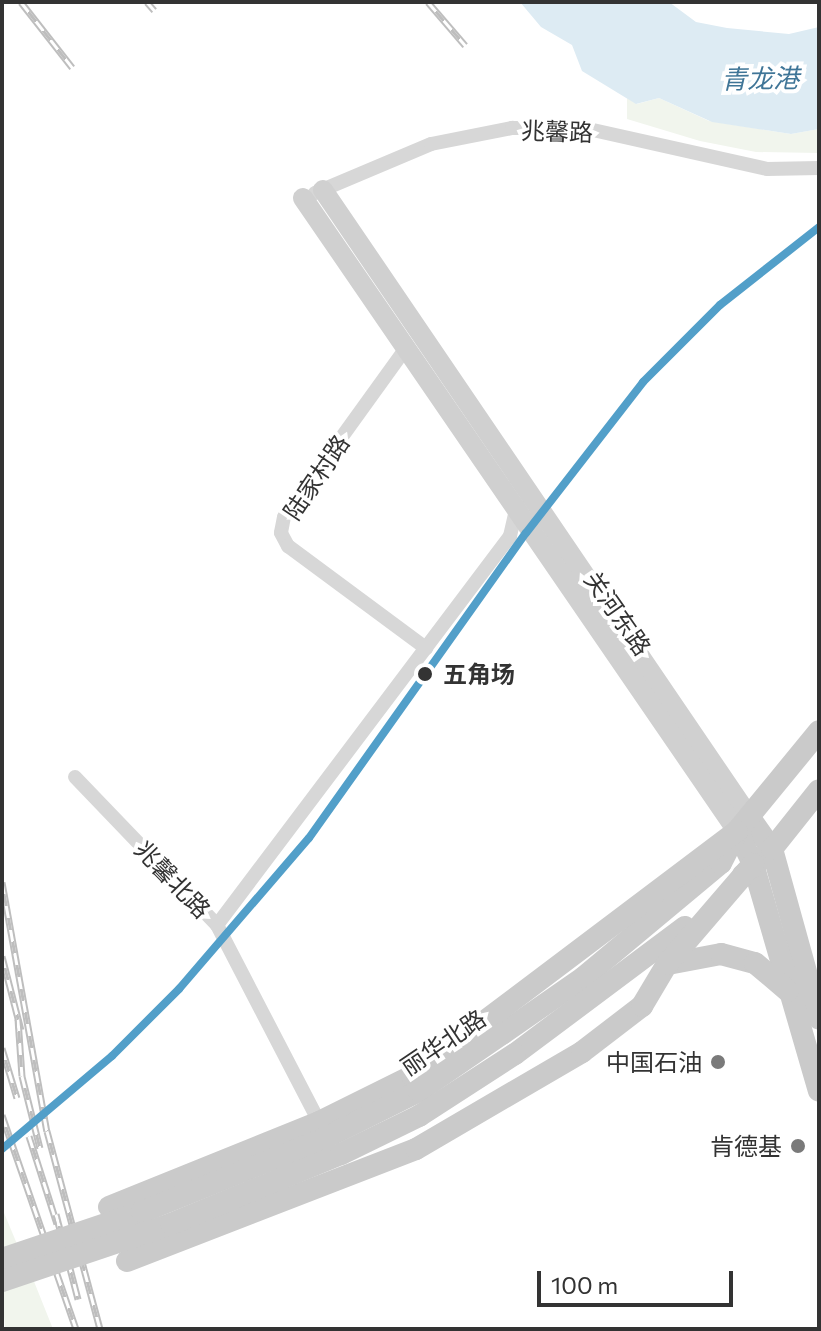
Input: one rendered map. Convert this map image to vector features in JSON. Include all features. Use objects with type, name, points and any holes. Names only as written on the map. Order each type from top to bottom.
[{"type":"main road","name":"关河东路","points":[[323,190],[519,480],[744,825],[819,1091]]},
{"type":"main road","name":"关河东路","points":[[303,198],[517,512],[744,825],[772,849],[819,1019]]},
{"type":"main road","name":"丽华北路","points":[[2,1259],[142,1212],[323,1139],[419,1091],[584,977],[721,863],[744,825],[819,731]]},
{"type":"main road","name":"丽华北路","points":[[2,1281],[171,1224],[341,1154],[419,1116],[515,1054],[661,947],[772,849],[819,790]]},
{"type":"main road","points":[[109,1207],[319,1122],[412,1076],[744,825]]},
{"type":"main road","points":[[127,1261],[416,1149],[490,1109],[582,1052],[642,1006],[667,964],[753,864]]},
{"type":"main road","points":[[598,995],[667,964],[721,954],[755,963],[790,993]]},
{"type":"street","name":"兆馨路","points":[[303,198],[431,144],[512,128],[584,128],[767,169],[819,168]]},
{"type":"street","name":"陆家村路","points":[[406,348],[284,517],[281,533],[288,546],[426,648]]},
{"type":"street","points":[[217,925],[510,536],[517,512],[519,480]]},
{"type":"street","name":"兆馨北路","points":[[75,777],[217,925],[319,1122]]},
{"type":"shaded area","points":[[627,98],[637,104],[659,98],[709,121],[791,134],[819,129],[819,153],[756,152],[700,141],[627,119]]},
{"type":"shaded area","points":[[2,1208],[17,1244],[2,1249]]},
{"type":"shaded area","points":[[33,1279],[53,1329],[5,1329],[2,1290]]},
{"type":"water","name":"青龙港","points":[[520,2],[669,2],[696,22],[727,28],[789,34],[819,27],[819,129],[791,134],[712,122],[659,98],[636,104],[582,71],[572,45],[541,27]]},
{"type":"railway","points":[[21,2],[72,67]]},
{"type":"railway","points":[[147,2],[154,10]]},
{"type":"railway","points":[[428,2],[465,45]]},
{"type":"railway","points":[[2,882],[47,1131],[100,1329]]},
{"type":"railway","points":[[2,956],[21,1030]]},
{"type":"railway","points":[[18,1019],[22,1076],[40,1148]]},
{"type":"railway","points":[[2,1048],[17,1098]]},
{"type":"railway","points":[[2,1115],[76,1329]]},
{"type":"railway","points":[[29,1136],[57,1224]]},
{"type":"railway","points":[[56,1214],[78,1299]]},
{"type":"transit line","points":[[2,1149],[112,1056],[179,989],[309,838],[526,533],[643,382],[720,305],[819,227]]},
{"type":"place","name":"五角场","points":[[425,674]]},
{"type":"place","name":"中国石油","points":[[718,1062]]},
{"type":"place","name":"肯德基","points":[[798,1146]]}]
